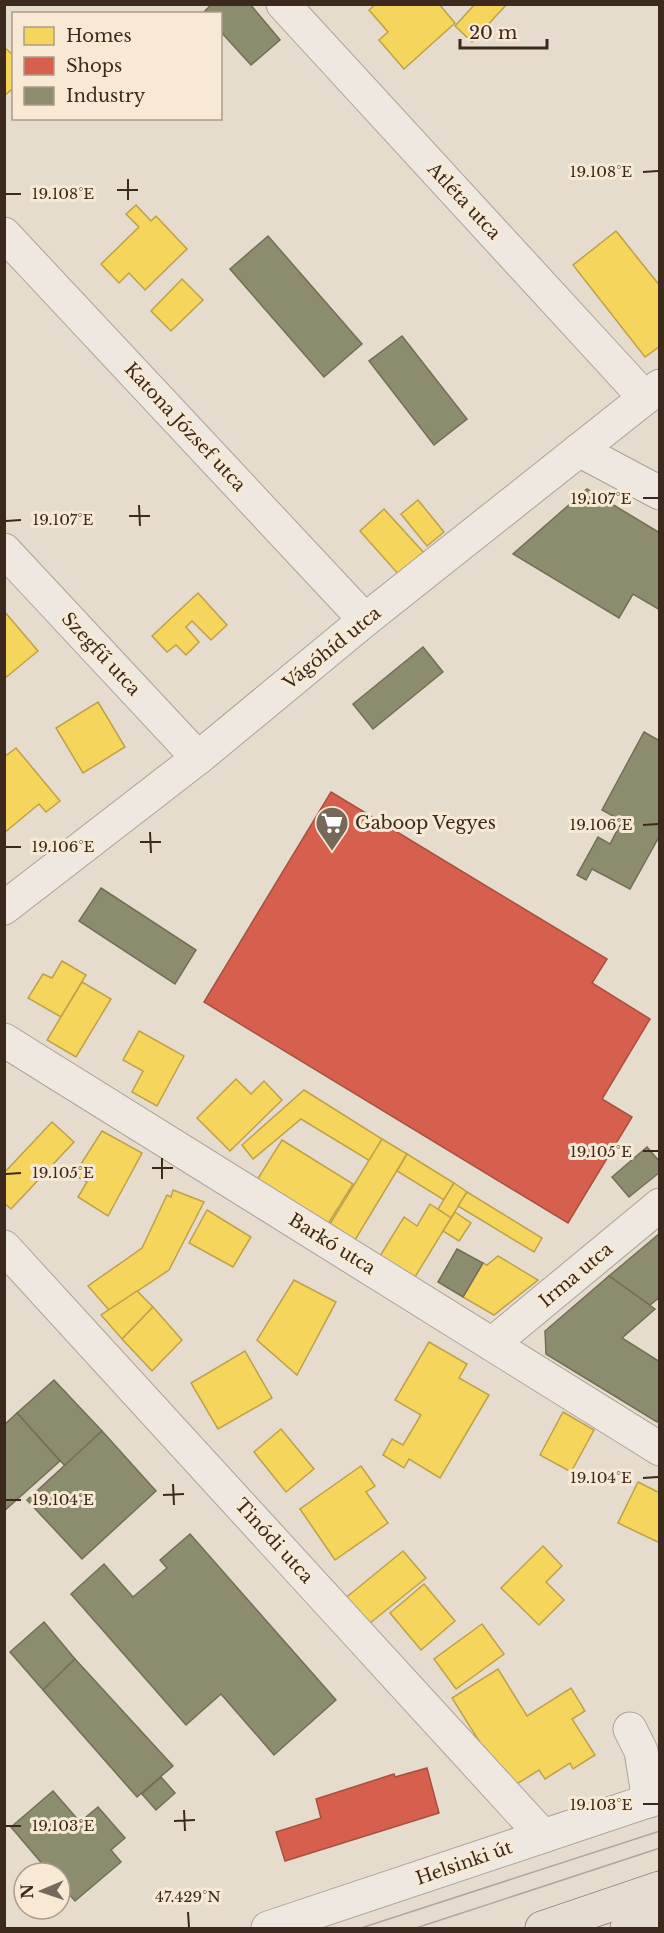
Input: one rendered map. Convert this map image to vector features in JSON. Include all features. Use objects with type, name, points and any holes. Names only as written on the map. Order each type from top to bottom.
[{"type":"main road","points":[[542,1929],[660,1888]]},
{"type":"main road","points":[[627,1929],[660,1917]]},
{"type":"street","name":"Atléta utca","points":[[283,4],[652,392]]},
{"type":"street","name":"Katona József utca","points":[[4,234],[365,620]]},
{"type":"street","name":"Vágóhíd utca","points":[[4,908],[198,758],[365,620],[652,392]]},
{"type":"street","points":[[579,450],[660,493]]},
{"type":"street","name":"Szegfű utca","points":[[4,550],[198,758]]},
{"type":"street","name":"Barkó utca","points":[[4,1040],[660,1449]]},
{"type":"street","name":"Irma utca","points":[[492,1344],[655,1218]]},
{"type":"street","name":"Tinódi utca","points":[[4,1247],[543,1836]]},
{"type":"street","points":[[630,1729],[641,1751],[654,1799]]},
{"type":"street","name":"Helsinki út","points":[[268,1929],[654,1799]]},
{"type":"building: Homes","points":[[376,4],[439,4],[455,23],[404,69],[379,40],[388,32],[369,10]]},
{"type":"building: Homes","points":[[475,4],[507,4],[472,42],[455,26]]},
{"type":"building: Homes","points":[[4,47],[12,54],[12,91],[4,96]]},
{"type":"building: Homes","points":[[136,205],[151,221],[156,216],[187,249],[145,290],[129,273],[119,283],[101,264],[139,227],[126,214]]},
{"type":"building: Homes","points":[[616,231],[660,286],[660,346],[645,357],[573,265]]},
{"type":"building: Homes","points":[[182,279],[203,300],[171,331],[151,311]]},
{"type":"building: Homes","points":[[418,500],[444,532],[427,546],[401,514]]},
{"type":"building: Homes","points":[[384,509],[425,554],[400,576],[360,531]]},
{"type":"building: Homes","points":[[198,593],[227,625],[211,640],[192,621],[186,627],[199,642],[186,655],[176,645],[167,652],[152,636]]},
{"type":"building: Homes","points":[[4,611],[38,651],[4,679]]},
{"type":"building: Homes","points":[[98,702],[125,747],[83,773],[56,728]]},
{"type":"building: Homes","points":[[16,748],[60,801],[46,812],[39,804],[4,833],[4,757]]},
{"type":"building: Homes","points":[[62,961],[86,975],[61,1017],[28,998],[43,974],[52,978]]},
{"type":"building: Homes","points":[[82,982],[111,999],[76,1057],[47,1040]]},
{"type":"building: Homes","points":[[139,1031],[184,1056],[157,1106],[132,1092],[143,1071],[123,1060]]},
{"type":"building: Homes","points":[[236,1079],[251,1094],[264,1081],[282,1100],[230,1151],[197,1118]]},
{"type":"building: Homes","points":[[304,1090],[382,1139],[370,1161],[301,1119],[253,1159],[242,1145]]},
{"type":"building: Homes","points":[[52,1122],[74,1142],[11,1209],[4,1203],[4,1173]]},
{"type":"building: Homes","points":[[102,1131],[142,1153],[108,1216],[78,1197],[87,1182],[74,1175]]},
{"type":"building: Homes","points":[[382,1139],[407,1154],[355,1240],[330,1224]]},
{"type":"building: Homes","points":[[282,1140],[353,1184],[328,1224],[257,1180]]},
{"type":"building: Homes","points":[[407,1154],[454,1183],[444,1200],[397,1171]]},
{"type":"building: Homes","points":[[454,1183],[467,1192],[451,1218],[438,1209]]},
{"type":"building: Homes","points":[[173,1190],[204,1202],[169,1270],[109,1310],[88,1286],[142,1248],[167,1195],[171,1197]]},
{"type":"building: Homes","points":[[467,1192],[542,1238],[534,1252],[458,1206]]},
{"type":"building: Homes","points":[[430,1204],[451,1218],[415,1277],[380,1256],[404,1217],[417,1226]]},
{"type":"building: Homes","points":[[207,1210],[251,1237],[233,1267],[189,1243]]},
{"type":"building: Homes","points":[[455,1212],[471,1223],[459,1241],[443,1231]]},
{"type":"building: Homes","points":[[498,1256],[538,1280],[494,1315],[463,1297],[483,1263],[487,1265]]},
{"type":"building: Homes","points":[[294,1280],[336,1302],[297,1375],[257,1340]]},
{"type":"building: Homes","points":[[137,1291],[153,1307],[122,1339],[101,1315]]},
{"type":"building: Homes","points":[[153,1307],[182,1340],[152,1371],[122,1339]]},
{"type":"building: Homes","points":[[429,1342],[467,1364],[459,1378],[489,1395],[440,1478],[409,1459],[404,1468],[383,1455],[392,1439],[403,1445],[421,1415],[395,1400]]},
{"type":"building: Homes","points":[[245,1351],[272,1398],[218,1429],[191,1383]]},
{"type":"building: Homes","points":[[563,1412],[594,1430],[571,1472],[540,1455]]},
{"type":"building: Homes","points":[[281,1429],[314,1469],[286,1492],[254,1452]]},
{"type":"building: Homes","points":[[361,1466],[375,1486],[366,1492],[388,1523],[335,1560],[300,1509]]},
{"type":"building: Homes","points":[[638,1482],[660,1493],[660,1543],[618,1523]]},
{"type":"building: Homes","points":[[543,1546],[562,1566],[546,1582],[564,1600],[539,1625],[501,1588]]},
{"type":"building: Homes","points":[[403,1551],[426,1578],[365,1627],[343,1600]]},
{"type":"building: Homes","points":[[424,1584],[455,1621],[421,1650],[390,1613]]},
{"type":"building: Homes","points":[[482,1624],[504,1654],[456,1689],[434,1659]]},
{"type":"building: Homes","points":[[498,1669],[527,1716],[571,1688],[585,1711],[572,1719],[595,1755],[573,1769],[570,1763],[545,1779],[539,1770],[509,1789],[452,1698]]},
{"type":"building: Shops","points":[[331,792],[607,959],[592,983],[650,1019],[602,1099],[632,1117],[568,1223],[204,1002]]},
{"type":"building: Shops","points":[[427,1768],[439,1813],[285,1861],[276,1832],[321,1818],[316,1799],[394,1774],[395,1777]]},
{"type":"building: Industry","points":[[212,4],[250,4],[280,40],[251,65],[222,33],[222,12],[204,12]]},
{"type":"building: Industry","points":[[268,236],[362,344],[324,377],[230,269]]},
{"type":"building: Industry","points":[[402,336],[467,419],[434,445],[369,361]]},
{"type":"building: Industry","points":[[587,489],[660,533],[660,610],[633,594],[619,618],[513,554]]},
{"type":"building: Industry","points":[[423,647],[443,672],[373,729],[353,704]]},
{"type":"building: Industry","points":[[644,732],[660,741],[660,835],[630,889],[592,869],[586,880],[577,875],[598,837],[610,844],[622,821],[602,810]]},
{"type":"building: Industry","points":[[101,888],[196,950],[175,984],[79,921]]},
{"type":"building: Industry","points":[[647,1147],[660,1162],[660,1172],[629,1197],[612,1177]]},
{"type":"building: Industry","points":[[660,1233],[660,1297],[650,1305],[609,1276]]},
{"type":"building: Industry","points":[[457,1249],[483,1263],[463,1297],[438,1282]]},
{"type":"building: Industry","points":[[609,1276],[655,1309],[622,1338],[660,1362],[660,1418],[657,1422],[546,1354],[545,1331]]},
{"type":"building: Industry","points":[[54,1380],[102,1431],[65,1466],[17,1413]]},
{"type":"building: Industry","points":[[17,1413],[60,1461],[4,1511],[4,1425]]},
{"type":"building: Industry","points":[[102,1431],[156,1491],[82,1559],[27,1500]]},
{"type":"building: Industry","points":[[190,1534],[336,1700],[274,1755],[221,1694],[186,1725],[71,1594],[104,1564],[133,1597],[167,1568],[160,1560]]},
{"type":"building: Industry","points":[[44,1622],[75,1659],[43,1690],[10,1652]]},
{"type":"building: Industry","points":[[75,1659],[173,1766],[137,1797],[43,1690]]},
{"type":"building: Industry","points":[[161,1777],[175,1793],[156,1810],[142,1794]]},
{"type":"building: Industry","points":[[53,1791],[80,1822],[98,1807],[125,1838],[111,1850],[121,1862],[75,1901],[72,1898],[72,1861],[40,1861],[11,1827]]},
{"type":"tram line","points":[[361,1928],[660,1831]]},
{"type":"tram line","points":[[416,1928],[660,1848]]},
{"type":"place","name":"Gaboop Vegyes","points":[[332,852]]}]
